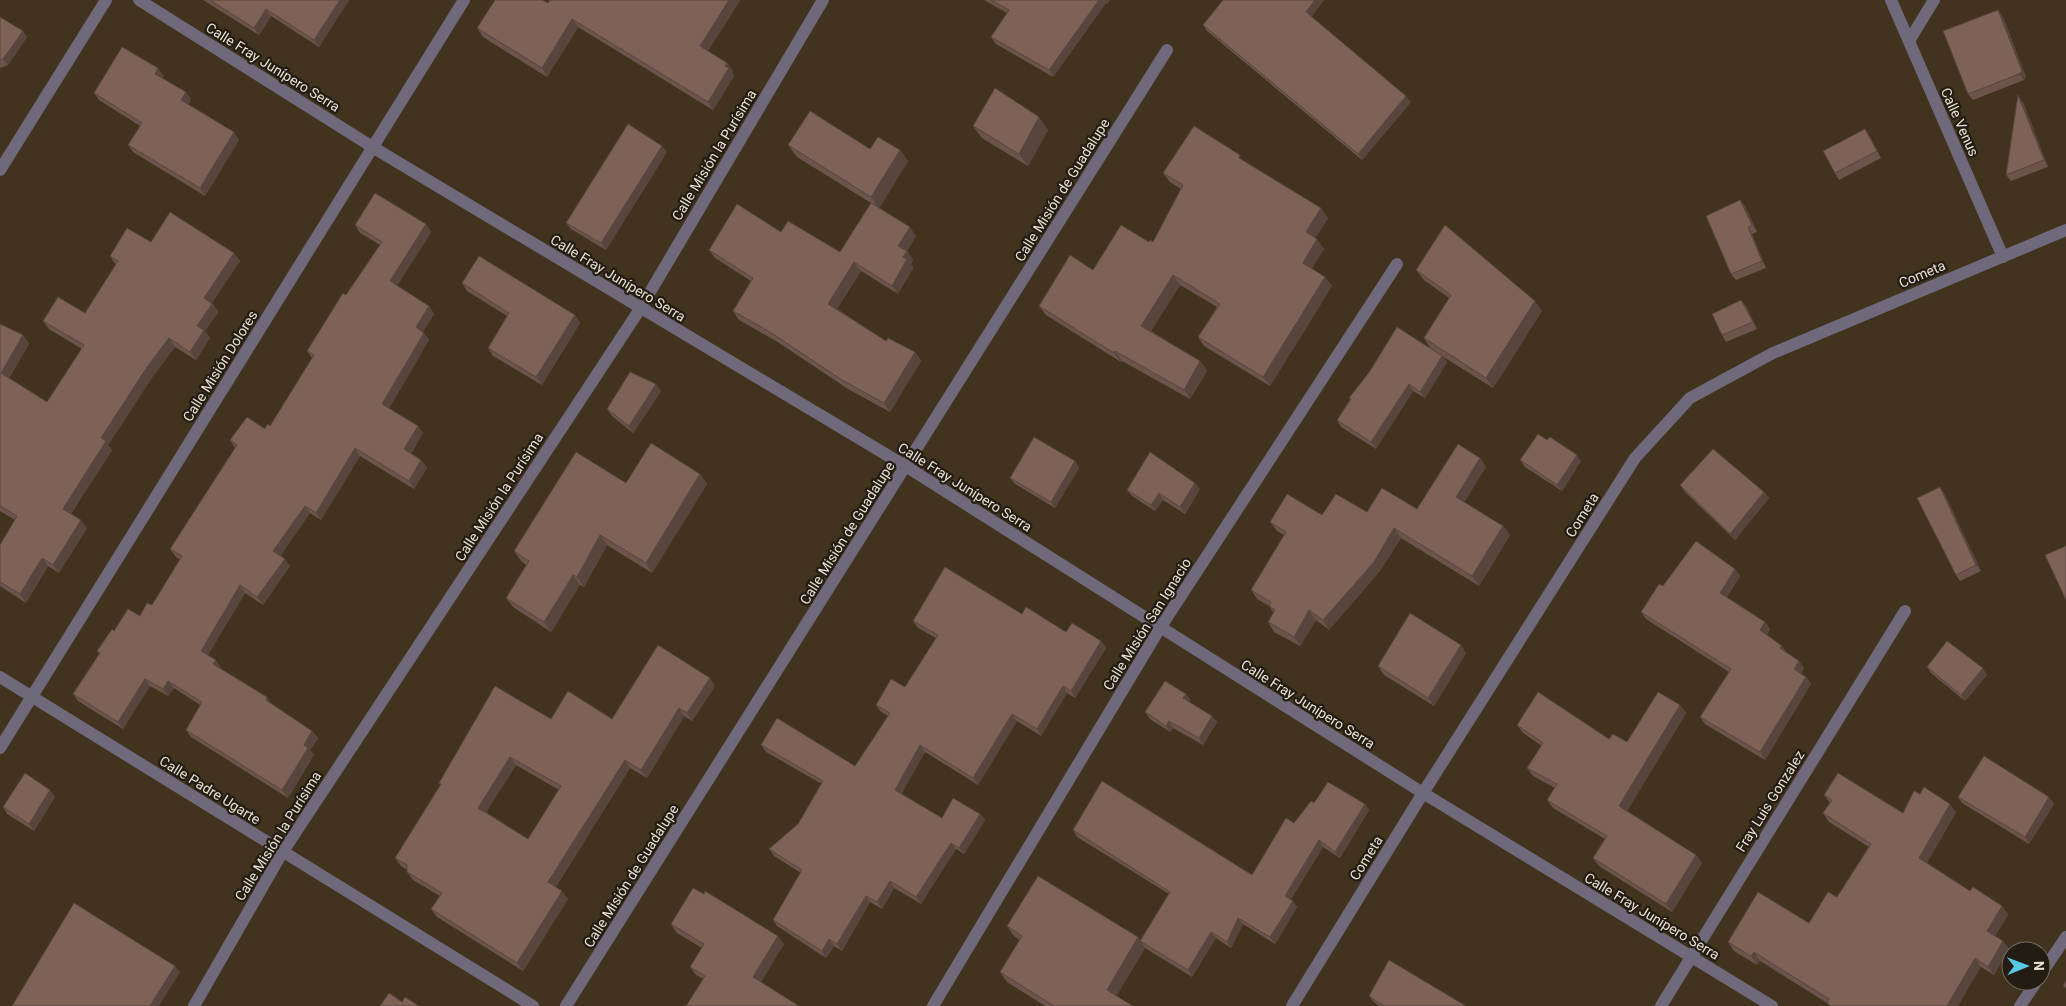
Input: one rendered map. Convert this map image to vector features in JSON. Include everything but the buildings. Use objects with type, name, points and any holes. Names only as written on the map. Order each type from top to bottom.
[{"type":"street","points":[[0,170],[106,0]]},
{"type":"street","name":"Calle Fray Junípero Serra","points":[[139,0],[374,148],[906,467],[1423,793],[1772,1006]]},
{"type":"street","name":"Calle Misión Dolores","points":[[0,748],[374,148],[464,0]]},
{"type":"street","name":"Calle Misión la Purísima","points":[[194,1006],[282,853],[640,309],[823,0]]},
{"type":"street","name":"Calle Venus","points":[[1891,0],[2003,257]]},
{"type":"street","points":[[1909,41],[1934,0]]},
{"type":"street","name":"Calle Misión de Guadalupe","points":[[566,1006],[1167,50]]},
{"type":"street","name":"Cometa","points":[[1292,1006],[1423,793],[1635,458],[1690,398],[1773,353],[2066,230]]},
{"type":"street","name":"Calle Misión San Ignacio","points":[[933,1006],[1160,628],[1397,264]]},
{"type":"street","name":"Fray Luis Gonzalez","points":[[1662,1006],[1905,611]]},
{"type":"street","name":"Calle Padre Ugarte","points":[[0,677],[282,853],[533,1006]]},
{"type":"street","points":[[2051,959],[2066,937]]},
{"type":"street","points":[[2020,1006],[2030,991]]}]
